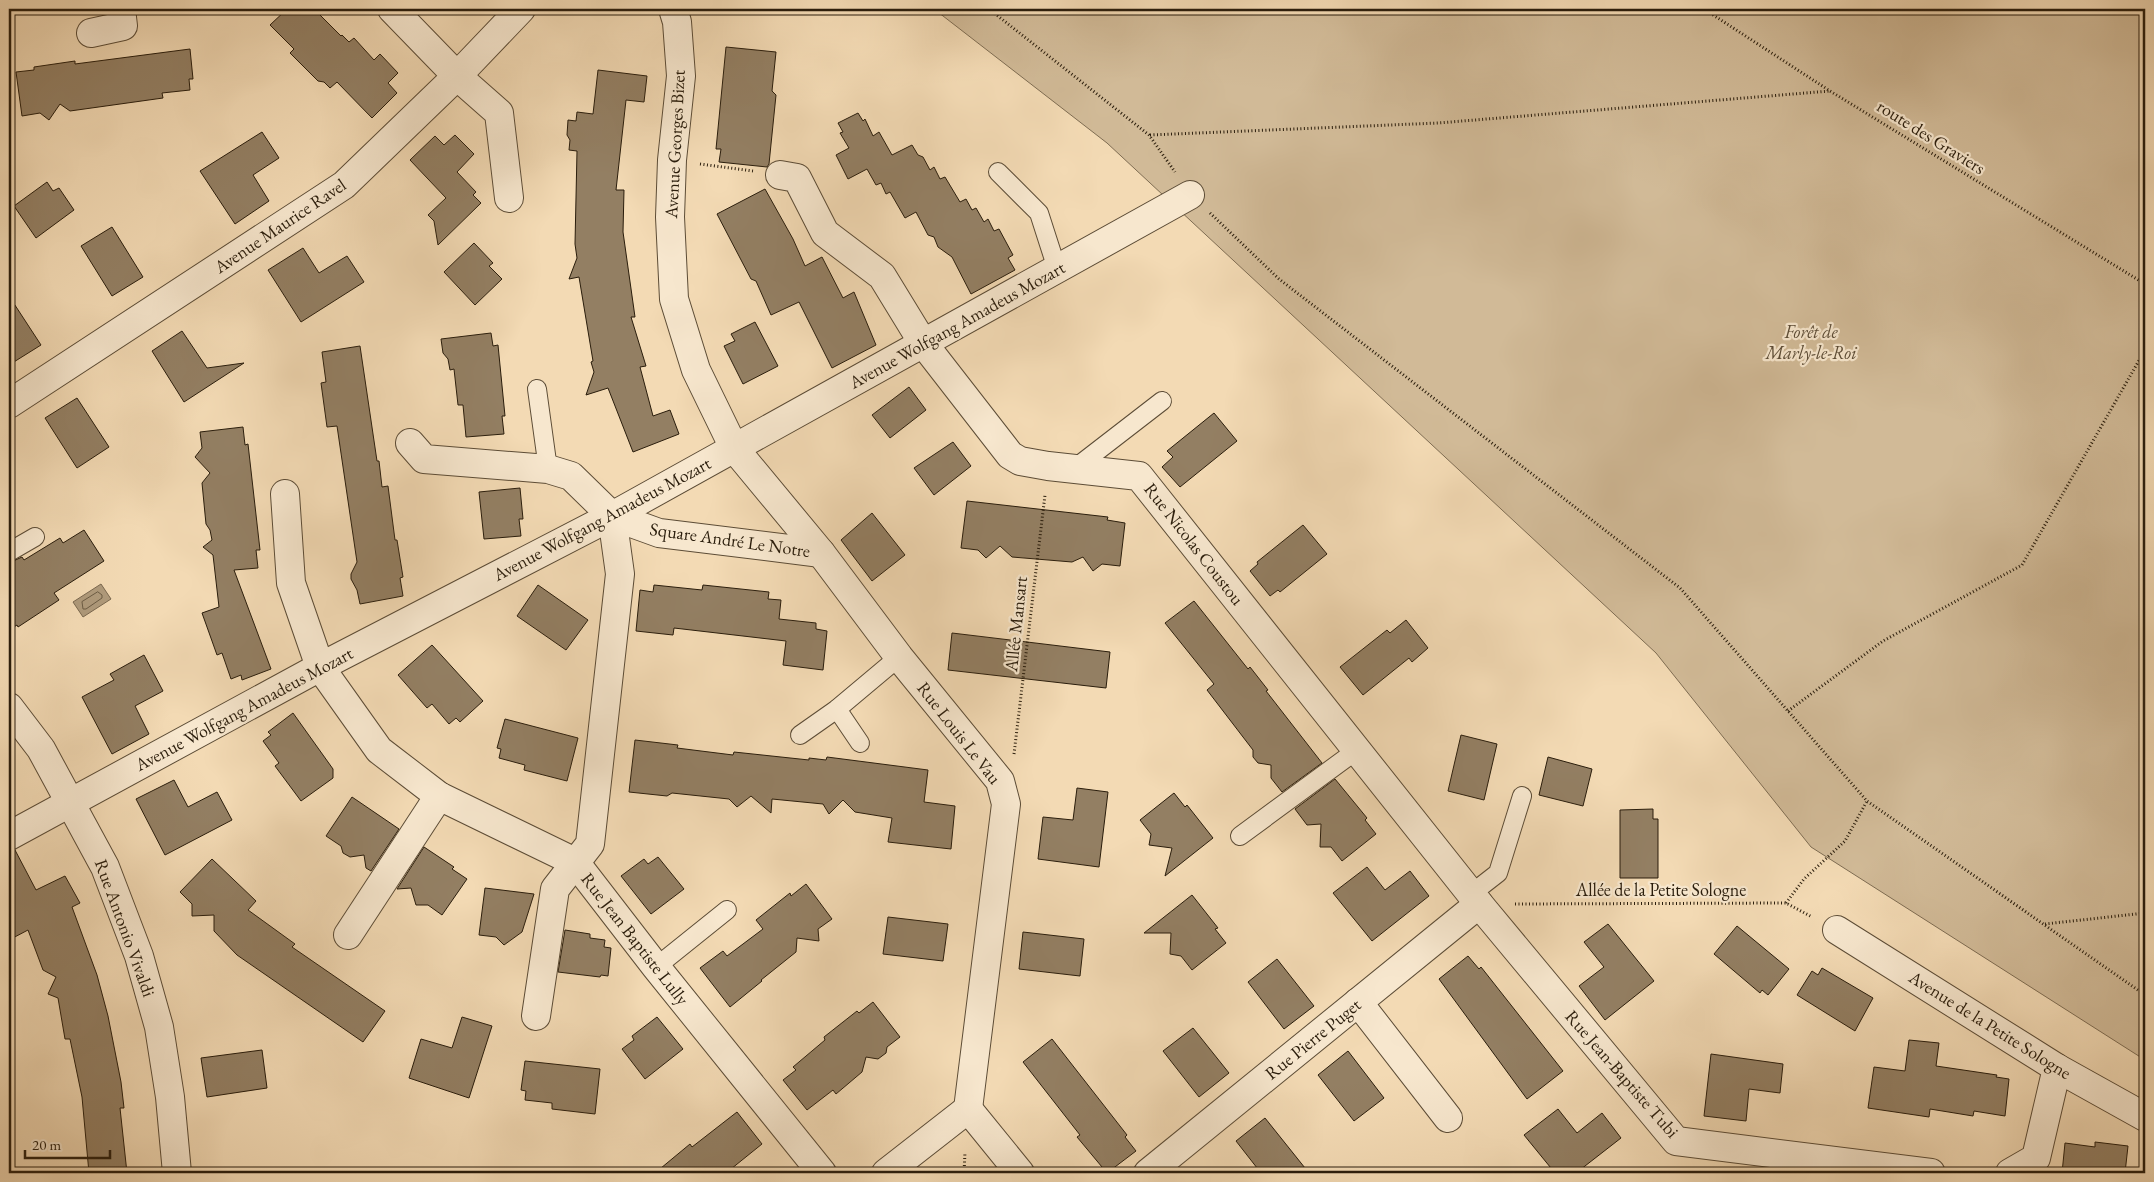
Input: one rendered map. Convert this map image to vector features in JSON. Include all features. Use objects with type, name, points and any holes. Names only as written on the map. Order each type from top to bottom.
[{"type":"street","points":[[91,33],[124,26],[121,9]]},
{"type":"street","points":[[392,9],[456,76],[499,113],[509,198]]},
{"type":"street","name":"Avenue Maurice Ravel","points":[[9,404],[344,185],[456,76],[521,9]]},
{"type":"street","name":"Avenue Georges Bizet","points":[[673,9],[677,22],[681,76],[672,160],[670,217],[674,299],[696,370],[734,448]]},
{"type":"street","name":"Rue Nicolas Coustou","points":[[780,175],[797,178],[825,233],[882,276],[923,343],[1010,455],[1020,461],[1139,476],[1475,899]]},
{"type":"street","name":"Avenue Wolfgang Amadeus Mozart","points":[[9,836],[320,667],[612,516],[1190,195]]},
{"type":"street","points":[[410,443],[424,459],[548,469],[570,476],[612,516]]},
{"type":"street","name":"Rue Louis Le Vau","points":[[734,448],[821,553],[899,657],[1000,781],[1006,804],[968,1109]]},
{"type":"street","points":[[285,494],[291,584],[320,667],[378,750],[439,796],[576,862],[555,889],[536,1016]]},
{"type":"street","name":"Square André Le Notre","points":[[612,516],[659,533],[821,553]]},
{"type":"street","name":"Rue Jean Baptiste Lully","points":[[612,516],[620,574],[619,584],[590,844],[576,862],[656,967],[822,1173]]},
{"type":"street","name":"Rue Antonio Vivaldi","points":[[9,706],[41,749],[106,867],[139,956],[159,1027],[170,1098],[177,1173]]},
{"type":"street","points":[[348,935],[439,796]]},
{"type":"street","name":"Rue Pierre Puget","points":[[1148,1173],[1358,1002],[1475,899]]},
{"type":"street","name":"Rue Jean-Baptiste Tubi","points":[[1475,899],[1676,1141],[1931,1173]]},
{"type":"street","name":"Avenue de la Petite Sologne","points":[[1837,930],[2057,1068],[2145,1117]]},
{"type":"street","points":[[1358,1002],[1448,1118]]},
{"type":"street","points":[[2010,1173],[2036,1158],[2057,1068]]},
{"type":"street","points":[[886,1173],[968,1109],[1020,1173]]},
{"type":"lane","points":[[998,172],[1039,213],[1057,269]]},
{"type":"lane","points":[[538,389],[548,469]]},
{"type":"lane","points":[[1061,467],[1162,401]]},
{"type":"lane","points":[[9,552],[35,537]]},
{"type":"lane","points":[[800,734],[837,709],[899,657]]},
{"type":"lane","points":[[837,709],[860,743]]},
{"type":"lane","points":[[1240,836],[1357,750]]},
{"type":"lane","points":[[1475,899],[1498,873],[1522,796]]},
{"type":"lane","points":[[656,967],[727,910]]},
{"type":"path","points":[[989,9],[1149,135],[1190,195],[1279,279],[1680,588],[1867,801],[2145,994]]},
{"type":"path","name":"route des Graviers","points":[[1704,9],[1830,91],[2145,284]]},
{"type":"path","points":[[1149,135],[1438,123],[1830,91]]},
{"type":"path","points":[[672,160],[780,175]]},
{"type":"path","points":[[1788,711],[1882,641],[2022,565],[2145,350]]},
{"type":"path","name":"Allée Mansart","points":[[1000,781],[1016,751],[1061,467]]},
{"type":"path","points":[[1786,903],[1804,879],[1844,841],[1867,801]]},
{"type":"path","name":"Allée de la Petite Sologne","points":[[1475,899],[1786,903],[1837,930]]},
{"type":"path","points":[[2045,924],[2145,913]]},
{"type":"green space","name":"Forêt de Marly-le-Roi","points":[[934,9],[2145,9],[2145,1060],[1811,847],[1656,653],[1107,143]]},
{"type":"water","points":[[101,584],[111,599],[83,617],[73,602]]},
{"type":"building","points":[[287,9],[314,9],[349,42],[354,38],[374,60],[380,54],[398,73],[388,83],[397,93],[372,118],[337,82],[330,88],[324,82],[318,81],[290,53],[294,49],[270,25]]},
{"type":"building","points":[[726,47],[776,52],[772,91],[776,95],[769,164],[767,167],[719,162],[721,149],[716,149]]},
{"type":"building","points":[[190,49],[193,79],[189,79],[190,90],[162,93],[163,98],[70,111],[60,104],[49,120],[40,113],[22,116],[16,72],[34,70],[34,67],[75,61],[75,64]]},
{"type":"building","points":[[598,70],[647,76],[644,102],[626,100],[616,190],[624,190],[623,232],[635,317],[631,317],[646,366],[640,367],[653,416],[670,410],[679,434],[633,452],[608,388],[586,395],[594,372],[591,362],[593,361],[579,277],[569,279],[577,258],[575,244],[577,151],[569,150],[568,120],[576,121],[577,112],[593,114]]},
{"type":"building","points":[[858,113],[863,121],[865,119],[873,136],[879,132],[892,155],[912,145],[918,155],[923,157],[930,170],[934,167],[940,179],[945,177],[960,202],[966,199],[972,210],[976,208],[984,222],[988,219],[994,231],[999,229],[1013,255],[1008,258],[1015,270],[971,294],[952,257],[938,247],[934,237],[928,235],[916,212],[905,218],[890,192],[886,194],[881,183],[876,185],[867,169],[848,179],[836,155],[849,148],[840,133],[843,132],[838,123]]},
{"type":"building","points":[[262,132],[279,158],[253,175],[269,201],[235,224],[200,171]]},
{"type":"building","points":[[455,135],[474,154],[457,172],[476,192],[473,195],[481,203],[438,245],[434,221],[428,215],[446,198],[410,160],[435,136],[444,145]]},
{"type":"building","points":[[47,182],[53,191],[59,188],[74,210],[36,238],[14,206]]},
{"type":"building","points":[[765,189],[793,239],[805,266],[822,257],[843,298],[854,292],[876,345],[832,368],[799,302],[771,315],[756,281],[751,279],[717,214]]},
{"type":"building","points":[[112,227],[143,277],[112,296],[81,246]]},
{"type":"building","points":[[474,243],[493,263],[489,266],[502,279],[475,305],[444,272]]},
{"type":"building","points":[[303,248],[319,273],[347,256],[364,282],[301,322],[268,270]]},
{"type":"building","points":[[9,296],[41,345],[9,365]]},
{"type":"building","points":[[755,322],[778,366],[743,384],[724,346],[735,341],[731,334]]},
{"type":"building","points":[[182,331],[207,368],[244,363],[184,402],[152,351]]},
{"type":"building","points":[[491,333],[493,346],[498,345],[505,416],[502,416],[504,434],[466,437],[463,405],[458,405],[454,369],[450,370],[448,359],[443,353],[441,339]]},
{"type":"building","points":[[360,346],[382,487],[388,486],[395,540],[397,540],[403,577],[400,578],[403,596],[360,604],[357,590],[351,579],[351,574],[357,562],[337,426],[327,427],[321,383],[326,382],[322,352]]},
{"type":"building","points":[[909,387],[926,410],[890,438],[872,415]]},
{"type":"building","points":[[77,398],[109,447],[77,468],[45,418]]},
{"type":"building","points":[[1214,413],[1237,441],[1180,487],[1162,467],[1173,457],[1167,451]]},
{"type":"building","points":[[243,427],[245,445],[248,444],[260,550],[256,550],[258,568],[234,570],[271,669],[242,680],[241,675],[231,679],[222,653],[217,655],[202,613],[219,607],[213,555],[203,547],[212,540],[210,530],[206,524],[202,483],[210,473],[195,457],[202,448],[200,432]]},
{"type":"building","points":[[953,442],[971,466],[934,495],[914,468]]},
{"type":"building","points":[[520,488],[523,519],[519,519],[521,536],[484,539],[479,492]]},
{"type":"building","points":[[967,501],[1108,517],[1107,520],[1125,523],[1120,566],[1102,564],[1093,571],[1083,557],[1072,562],[1012,557],[1000,546],[986,558],[978,550],[961,548]]},
{"type":"building","points":[[872,513],[905,555],[872,581],[841,540]]},
{"type":"building","points":[[1303,525],[1327,554],[1280,592],[1278,590],[1270,596],[1250,571],[1258,564],[1257,562]]},
{"type":"building","points":[[84,530],[104,561],[54,593],[59,600],[18,627],[17,625],[9,630],[9,563],[22,557],[24,560],[60,538],[63,543]]},
{"type":"building","points":[[538,585],[588,620],[566,650],[517,616]]},
{"type":"building","points":[[654,585],[702,590],[703,585],[769,592],[768,599],[781,600],[779,619],[816,623],[816,629],[827,631],[823,670],[783,665],[786,641],[674,628],[673,635],[636,631],[640,590],[653,592]]},
{"type":"building","points":[[1194,601],[1248,669],[1250,667],[1268,690],[1266,691],[1322,763],[1282,792],[1271,778],[1271,765],[1258,763],[1253,757],[1253,750],[1207,690],[1214,684],[1165,623]]},
{"type":"building","points":[[1406,620],[1428,648],[1412,662],[1409,658],[1363,695],[1340,667],[1387,630],[1390,633]]},
{"type":"building","points":[[952,633],[1110,652],[1106,688],[948,670]]},
{"type":"building","points":[[432,645],[483,701],[460,722],[456,718],[449,724],[432,704],[427,708],[398,675]]},
{"type":"building","points":[[144,655],[163,691],[135,706],[149,734],[112,754],[82,697],[114,680],[110,674]]},
{"type":"building","points":[[293,713],[333,769],[333,778],[301,801],[275,766],[279,763],[263,741],[271,735],[268,732]]},
{"type":"building","points":[[505,719],[578,738],[567,781],[524,770],[525,765],[499,758],[501,749],[497,748]]},
{"type":"building","points":[[1461,735],[1497,744],[1484,800],[1448,791]]},
{"type":"building","points":[[635,740],[678,745],[677,748],[733,755],[734,752],[809,760],[809,758],[826,760],[827,757],[928,770],[924,802],[955,806],[951,849],[888,842],[892,818],[855,812],[843,800],[829,814],[823,804],[772,799],[771,813],[751,796],[737,807],[729,799],[672,793],[667,796],[629,792]]},
{"type":"building","points":[[1548,757],[1592,769],[1583,806],[1539,795]]},
{"type":"building","points":[[1335,779],[1367,818],[1365,820],[1376,834],[1342,861],[1331,847],[1320,847],[1321,824],[1307,825],[1295,809]]},
{"type":"building","points":[[174,780],[188,807],[217,792],[232,820],[165,855],[136,799]]},
{"type":"building","points":[[1077,788],[1108,792],[1099,867],[1038,859],[1043,817],[1073,820]]},
{"type":"building","points":[[1174,793],[1185,807],[1187,805],[1213,838],[1165,876],[1172,848],[1149,845],[1151,834],[1140,820]]},
{"type":"building","points":[[352,797],[399,829],[371,871],[366,868],[364,855],[350,857],[343,853],[341,846],[326,836]]},
{"type":"building","points":[[1653,809],[1653,819],[1658,819],[1658,878],[1620,878],[1620,810]]},
{"type":"building","points":[[424,847],[454,867],[452,869],[467,879],[442,915],[428,905],[416,905],[411,888],[397,889]]},
{"type":"building","points":[[15,850],[36,890],[65,876],[80,903],[72,907],[97,975],[108,1016],[121,1082],[124,1108],[120,1108],[127,1173],[89,1173],[82,1097],[70,1039],[65,1039],[58,998],[48,994],[56,977],[43,970],[28,930],[9,940],[9,852]]},
{"type":"building","points":[[658,857],[684,889],[651,914],[621,876],[644,859],[648,864]]},
{"type":"building","points":[[212,859],[256,901],[248,910],[295,944],[292,947],[385,1011],[363,1042],[237,955],[214,931],[214,915],[192,916],[192,904],[180,892]]},
{"type":"building","points":[[1367,867],[1385,890],[1410,871],[1429,896],[1372,941],[1333,893]]},
{"type":"building","points":[[806,884],[832,919],[818,929],[819,941],[797,938],[796,952],[730,1007],[700,968],[723,951],[727,956],[763,929],[756,920],[790,893],[791,896]]},
{"type":"building","points":[[485,888],[534,894],[522,932],[504,945],[496,937],[479,935]]},
{"type":"building","points":[[1192,895],[1218,928],[1215,929],[1226,943],[1192,970],[1181,956],[1170,954],[1171,933],[1144,933]]},
{"type":"building","points":[[888,917],[948,924],[943,961],[883,954]]},
{"type":"building","points":[[1608,924],[1654,981],[1605,1020],[1579,986],[1604,967],[1584,942]]},
{"type":"building","points":[[1737,926],[1789,969],[1768,995],[1762,990],[1760,993],[1714,954]]},
{"type":"building","points":[[565,930],[590,934],[590,938],[605,940],[604,947],[611,948],[608,976],[601,975],[600,977],[558,972]]},
{"type":"building","points":[[1023,932],[1084,939],[1080,976],[1019,969]]},
{"type":"building","points":[[1468,956],[1479,969],[1481,967],[1563,1071],[1527,1099],[1439,979]]},
{"type":"building","points":[[1277,959],[1314,1006],[1284,1029],[1248,982]]},
{"type":"building","points":[[1822,968],[1873,998],[1855,1031],[1797,995],[1812,971],[1818,975]]},
{"type":"building","points":[[873,1002],[900,1037],[887,1047],[886,1053],[878,1059],[866,1057],[862,1072],[836,1094],[833,1090],[807,1110],[783,1080],[796,1070],[793,1067],[825,1040],[824,1037],[857,1011],[859,1013]]},
{"type":"building","points":[[462,1017],[492,1026],[469,1098],[409,1078],[421,1039],[452,1048]]},
{"type":"building","points":[[657,1017],[683,1049],[645,1079],[622,1049],[634,1040],[632,1036]]},
{"type":"building","points":[[1193,1028],[1229,1073],[1199,1097],[1163,1051]]},
{"type":"building","points":[[1052,1039],[1127,1135],[1125,1137],[1136,1151],[1107,1173],[1077,1137],[1080,1135],[1023,1062]]},
{"type":"building","points":[[1909,1040],[1939,1043],[1936,1066],[1997,1075],[1996,1077],[2009,1079],[2005,1116],[1974,1111],[1973,1116],[1930,1109],[1929,1117],[1868,1108],[1874,1067],[1905,1071]]},
{"type":"building","points":[[262,1050],[267,1088],[207,1097],[201,1058]]},
{"type":"building","points":[[1348,1051],[1384,1098],[1354,1121],[1318,1075]]},
{"type":"building","points":[[1711,1054],[1783,1064],[1780,1093],[1749,1089],[1746,1121],[1704,1116]]},
{"type":"building","points":[[525,1061],[600,1069],[595,1114],[552,1109],[552,1103],[525,1100],[526,1091],[521,1090]]},
{"type":"building","points":[[1558,1109],[1577,1133],[1602,1113],[1621,1138],[1576,1173],[1555,1173],[1524,1135]]},
{"type":"building","points":[[737,1112],[762,1144],[726,1173],[655,1173],[690,1144],[692,1147]]},
{"type":"building","points":[[1265,1118],[1309,1173],[1261,1173],[1236,1141]]},
{"type":"building","points":[[2095,1142],[2128,1146],[2125,1173],[2062,1173],[2065,1143],[2095,1147]]}]
